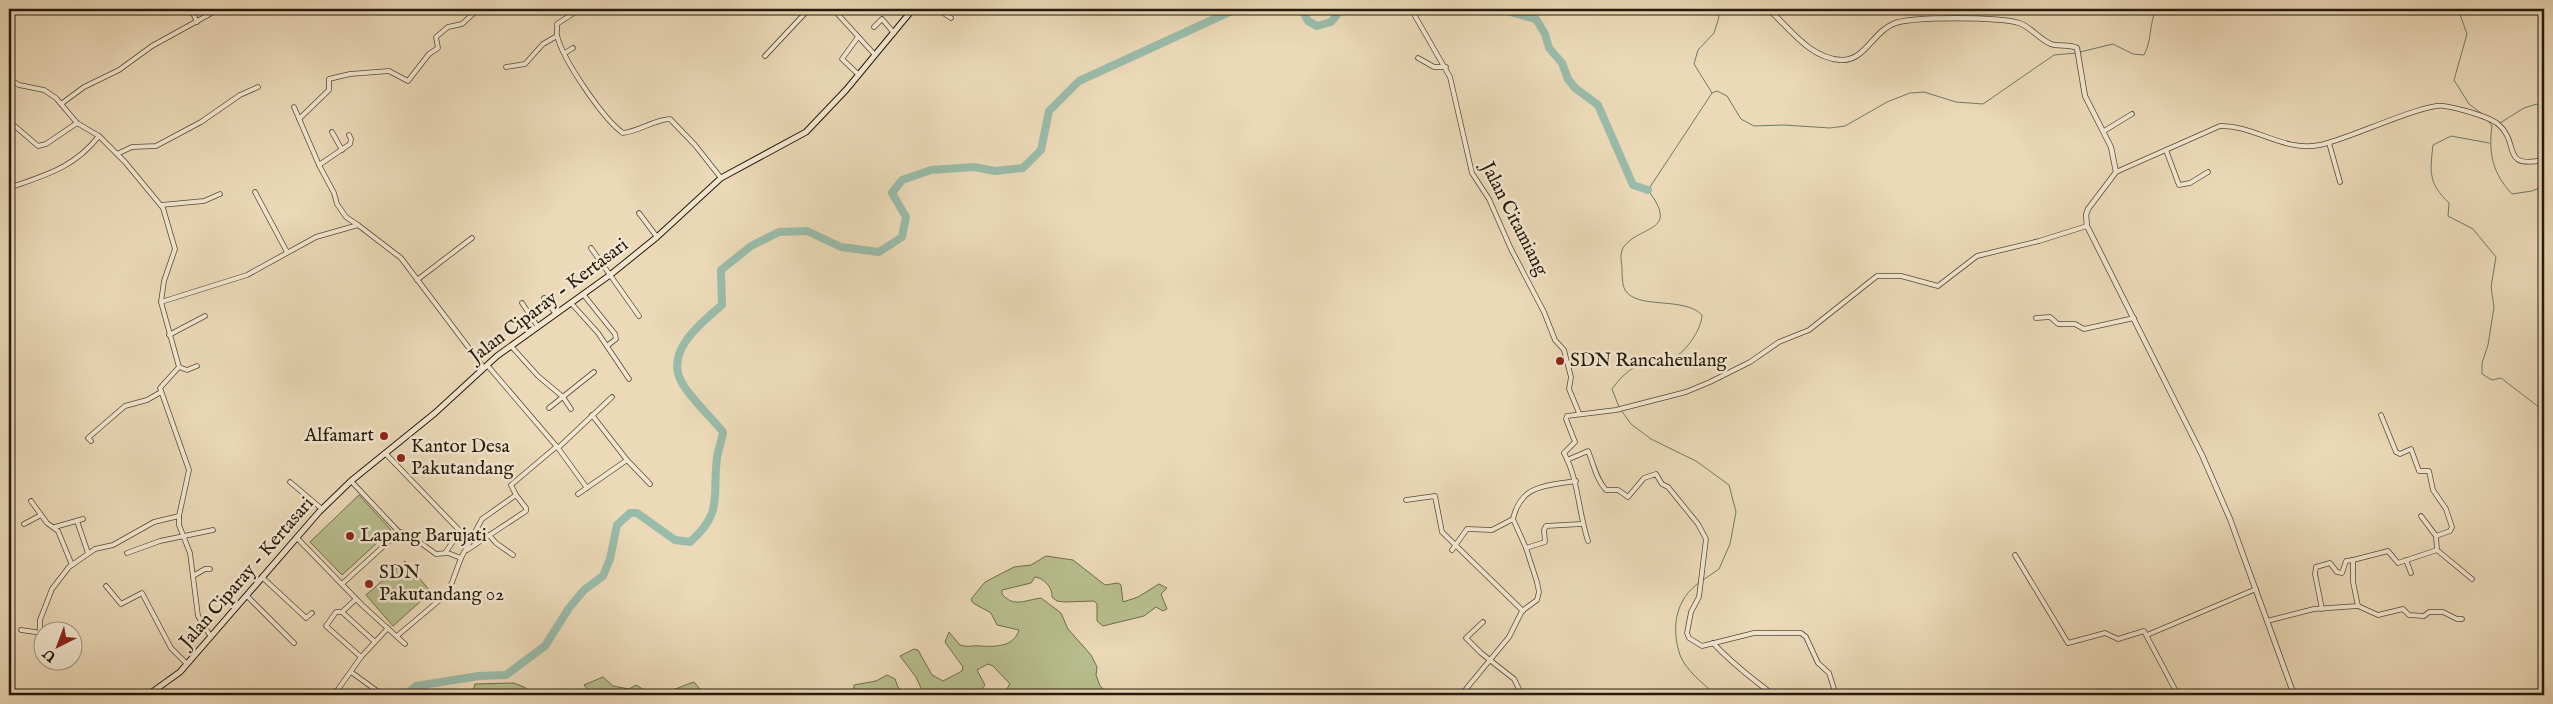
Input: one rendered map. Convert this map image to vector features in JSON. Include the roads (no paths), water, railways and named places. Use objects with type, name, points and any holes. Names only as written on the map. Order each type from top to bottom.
[{"type":"main road","name":"Jalan Ciparay - Kertasari","points":[[148,695],[157,693],[187,664],[322,509],[350,482],[511,346],[610,275],[657,237],[720,178],[806,132],[859,75],[914,9]]},
{"type":"street","points":[[191,9],[197,22]]},
{"type":"street","points":[[61,104],[90,84],[119,70],[152,46],[219,9]]},
{"type":"street","points":[[580,9],[557,24],[557,36],[581,81],[615,128],[623,133],[670,119],[695,145],[720,178]]},
{"type":"street","points":[[765,56],[809,9]]},
{"type":"street","points":[[833,9],[875,55]]},
{"type":"street","points":[[937,9],[951,18]]},
{"type":"street","name":"Jalan Citamiang","points":[[1411,9],[1446,67],[1455,92],[1472,173],[1489,198],[1511,249],[1544,312],[1555,340],[1564,350],[1571,377],[1569,389],[1579,413]]},
{"type":"street","points":[[1768,9],[1805,44],[1829,58],[1842,60],[1857,56],[1883,30],[1892,24],[1914,20],[2016,23],[2054,45],[2073,46],[2077,50],[2079,57],[2085,96],[2111,148],[2116,172]]},
{"type":"street","points":[[299,119],[329,90],[329,79],[350,74],[390,71],[408,80],[430,54],[438,48],[436,37],[448,27],[462,24],[475,12]]},
{"type":"street","points":[[874,27],[882,19],[894,33]]},
{"type":"street","points":[[506,67],[526,64],[543,44],[557,36]]},
{"type":"street","points":[[858,37],[842,59],[859,75]]},
{"type":"street","points":[[565,53],[573,48]]},
{"type":"street","points":[[1418,58],[1434,67],[1446,67]]},
{"type":"street","points":[[9,79],[19,85],[44,90],[61,104],[77,123],[99,136],[117,154],[143,181],[161,205],[175,249],[164,281],[161,302],[179,366],[187,370],[197,366]]},
{"type":"street","points":[[117,154],[132,148],[156,146],[201,122],[240,95],[258,87]]},
{"type":"street","points":[[2294,695],[2230,519],[2202,455],[2088,226],[2086,220],[2088,209],[2116,172],[2220,126],[2232,127],[2282,144],[2305,146],[2329,142],[2437,106],[2487,118],[2499,125],[2519,160],[2528,163],[2544,160]]},
{"type":"street","points":[[294,107],[319,165],[334,192],[336,204],[346,217],[358,224],[400,258],[485,367],[557,447],[587,488]]},
{"type":"street","points":[[2104,131],[2132,114]]},
{"type":"street","points":[[9,121],[38,146],[46,144],[77,123]]},
{"type":"street","points":[[332,132],[342,150]]},
{"type":"street","points":[[319,165],[352,142],[349,135]]},
{"type":"street","points":[[9,188],[42,177],[75,161],[99,136]]},
{"type":"street","points":[[2329,142],[2340,182]]},
{"type":"street","points":[[2166,150],[2178,185],[2190,183],[2208,172]]},
{"type":"street","points":[[255,192],[287,252]]},
{"type":"street","points":[[161,205],[204,200],[220,194]]},
{"type":"street","points":[[639,213],[657,237]]},
{"type":"street","points":[[161,302],[247,275],[316,237],[358,224]]},
{"type":"street","points":[[1588,541],[1581,524],[1576,481],[1564,451],[1574,446],[1575,442],[1566,418],[1579,413],[1616,410],[1686,392],[1710,382],[1750,362],[1779,342],[1808,330],[1873,277],[1893,275],[1938,286],[1977,256],[2039,241],[2088,226]]},
{"type":"street","points":[[417,280],[472,238]]},
{"type":"street","points":[[591,248],[639,316]]},
{"type":"street","points":[[583,294],[615,334],[616,339],[607,346]]},
{"type":"street","points":[[544,298],[556,314]]},
{"type":"street","points":[[522,302],[538,327]]},
{"type":"street","points":[[571,303],[607,346],[629,379]]},
{"type":"street","points":[[169,335],[205,316]]},
{"type":"street","points":[[2036,318],[2050,317],[2058,324],[2075,324],[2084,330],[2134,318]]},
{"type":"street","points":[[511,346],[538,376],[563,397],[571,410]]},
{"type":"street","points":[[179,366],[161,387],[161,392],[189,470],[187,489],[179,516],[181,532],[190,553],[198,616],[211,637]]},
{"type":"street","points":[[549,408],[594,372]]},
{"type":"street","points":[[91,441],[88,438],[120,409],[147,400],[161,392]]},
{"type":"street","points":[[465,552],[526,511],[511,485],[557,447],[612,397]]},
{"type":"street","points":[[592,415],[627,460],[650,484]]},
{"type":"street","points":[[2381,415],[2396,452],[2400,454],[2411,449],[2419,471],[2430,471],[2434,490],[2446,509],[2452,527],[2450,531],[2436,536]]},
{"type":"street","points":[[1567,460],[1588,451],[1595,466],[1598,481],[1606,490],[1618,490],[1628,497],[1644,478],[1656,474],[1662,484],[1668,487],[1689,512],[1706,539],[1699,597],[1691,612],[1687,634],[1689,638],[1699,645],[1754,633],[1801,633],[1806,637],[1818,663],[1829,673],[1836,693],[1810,695]]},
{"type":"street","points":[[385,452],[459,530],[459,533],[445,553]]},
{"type":"street","points":[[578,494],[598,482],[627,460]]},
{"type":"street","points":[[1453,548],[1468,528],[1492,530],[1513,519],[1520,501],[1530,491],[1545,485],[1576,481]]},
{"type":"street","points":[[290,482],[322,509]]},
{"type":"street","points":[[350,482],[399,532],[407,534],[434,553],[445,553],[461,558]]},
{"type":"street","points":[[397,636],[448,593],[461,558],[482,519],[516,495]]},
{"type":"street","points":[[1406,500],[1435,496],[1440,529],[1453,548],[1523,611]]},
{"type":"street","points":[[30,501],[55,528],[72,565]]},
{"type":"street","points":[[24,524],[41,515]]},
{"type":"street","points":[[40,622],[52,589],[72,565],[95,549],[113,545],[154,522],[179,516]]},
{"type":"street","points":[[2420,516],[2436,536],[2437,550],[2472,579]]},
{"type":"street","points":[[55,528],[84,519]]},
{"type":"street","points":[[1461,695],[1509,637],[1523,611],[1537,600],[1539,592],[1526,548],[1513,519]]},
{"type":"street","points":[[77,521],[88,553]]},
{"type":"street","points":[[1526,548],[1545,542],[1544,530],[1546,526],[1581,524]]},
{"type":"street","points":[[127,554],[160,541],[213,530]]},
{"type":"street","points":[[342,584],[399,532]]},
{"type":"street","points":[[489,535],[496,543],[514,556]]},
{"type":"street","points":[[297,538],[405,644]]},
{"type":"street","points":[[2322,609],[2315,574],[2316,567],[2330,563],[2337,572],[2342,573],[2346,561],[2386,551],[2392,553],[2397,563],[2437,550]]},
{"type":"street","points":[[2015,555],[2068,643],[2105,632],[2118,639],[2139,631],[2145,632],[2158,661],[2178,695]]},
{"type":"street","points":[[2353,560],[2353,582],[2358,606]]},
{"type":"street","points":[[2406,560],[2410,573]]},
{"type":"street","points":[[193,576],[205,569],[210,569]]},
{"type":"street","points":[[263,578],[306,618],[312,613]]},
{"type":"street","points":[[106,586],[121,604],[142,592],[171,648],[187,664]]},
{"type":"street","points":[[2147,636],[2256,589]]},
{"type":"street","points":[[247,596],[294,643]]},
{"type":"street","points":[[342,612],[356,598]]},
{"type":"street","points":[[2267,621],[2322,609],[2358,606],[2378,615],[2403,609],[2409,615],[2424,616],[2429,612],[2443,612],[2462,619]]},
{"type":"street","points":[[361,657],[326,626],[336,612],[342,612],[375,642]]},
{"type":"street","points":[[1483,622],[1466,638],[1514,679],[1522,695]]},
{"type":"street","points":[[334,695],[361,657],[388,628]]},
{"type":"street","points":[[21,630],[32,632]]},
{"type":"street","points":[[1713,643],[1732,663],[1751,675],[1774,695]]},
{"type":"street","points":[[351,672],[380,694]]},
{"type":"waterway","points":[[405,695],[416,686],[479,676],[506,675],[545,646],[569,608],[584,590],[603,576],[610,559],[617,525],[630,513],[637,513],[675,540],[690,542],[708,522],[714,503],[717,458],[723,432],[684,387],[677,370],[678,359],[688,338],[722,305],[721,270],[751,246],[779,232],[807,231],[841,247],[879,252],[902,237],[906,217],[892,193],[902,180],[931,170],[974,167],[995,171],[1023,168],[1041,150],[1049,111],[1079,81],[1236,9]]},
{"type":"waterway","points":[[1302,9],[1308,21],[1317,26],[1331,22],[1342,9]]},
{"type":"waterway","points":[[1508,9],[1510,12],[1536,19],[1545,34],[1549,48],[1562,63],[1568,79],[1575,88],[1598,105],[1633,185],[1648,190]]},
{"type":"waterway","points":[[1619,407],[1612,389],[1620,379],[1640,364],[1653,361],[1667,361],[1674,358],[1691,342],[1701,321],[1702,315],[1694,309],[1640,300],[1631,296],[1623,285],[1621,255],[1623,248],[1630,240],[1659,221],[1660,214],[1657,204],[1648,190],[1712,93],[1694,64],[1698,50],[1714,33],[1719,17],[1714,9]]},
{"type":"waterway","points":[[2080,52],[2113,44],[2133,54],[2144,55],[2147,50],[2156,9]]},
{"type":"waterway","points":[[2458,9],[2467,34],[2454,80],[2469,104],[2485,116]]},
{"type":"waterway","points":[[1712,93],[1717,91],[1727,96],[1741,119],[1754,126],[1784,125],[1830,128],[1845,126],[1887,102],[1910,93],[1924,92],[1956,102],[1983,104],[2054,55],[2076,53]]},
{"type":"waterway","points":[[2500,123],[2524,108],[2537,104],[2541,107],[2542,117],[2544,116]]},
{"type":"waterway","points":[[2487,119],[2492,126],[2491,145],[2493,163],[2500,179],[2512,194],[2532,191],[2544,186]]},
{"type":"waterway","points":[[2489,143],[2451,136],[2433,145],[2432,177],[2437,189],[2449,203],[2448,216],[2473,229],[2496,257],[2491,287],[2494,307],[2488,345],[2482,363],[2482,374],[2492,380],[2501,378],[2544,411]]},
{"type":"waterway","points":[[1621,410],[1631,424],[1651,439],[1696,461],[1729,485],[1736,512],[1730,544],[1719,569],[1703,580]]},
{"type":"waterway","points":[[1700,582],[1680,605],[1676,625],[1677,645],[1686,666],[1716,695]]},
{"type":"place","name":"SDN Rancaheulang","points":[[1560,361]]},
{"type":"place","name":"Alfamart","points":[[384,436]]},
{"type":"place","name":"Kantor Desa Pakutandang","points":[[401,458]]},
{"type":"place","name":"Lapang Barujati","points":[[350,536]]},
{"type":"place","name":"SDN Pakutandang 02","points":[[369,584]]}]
